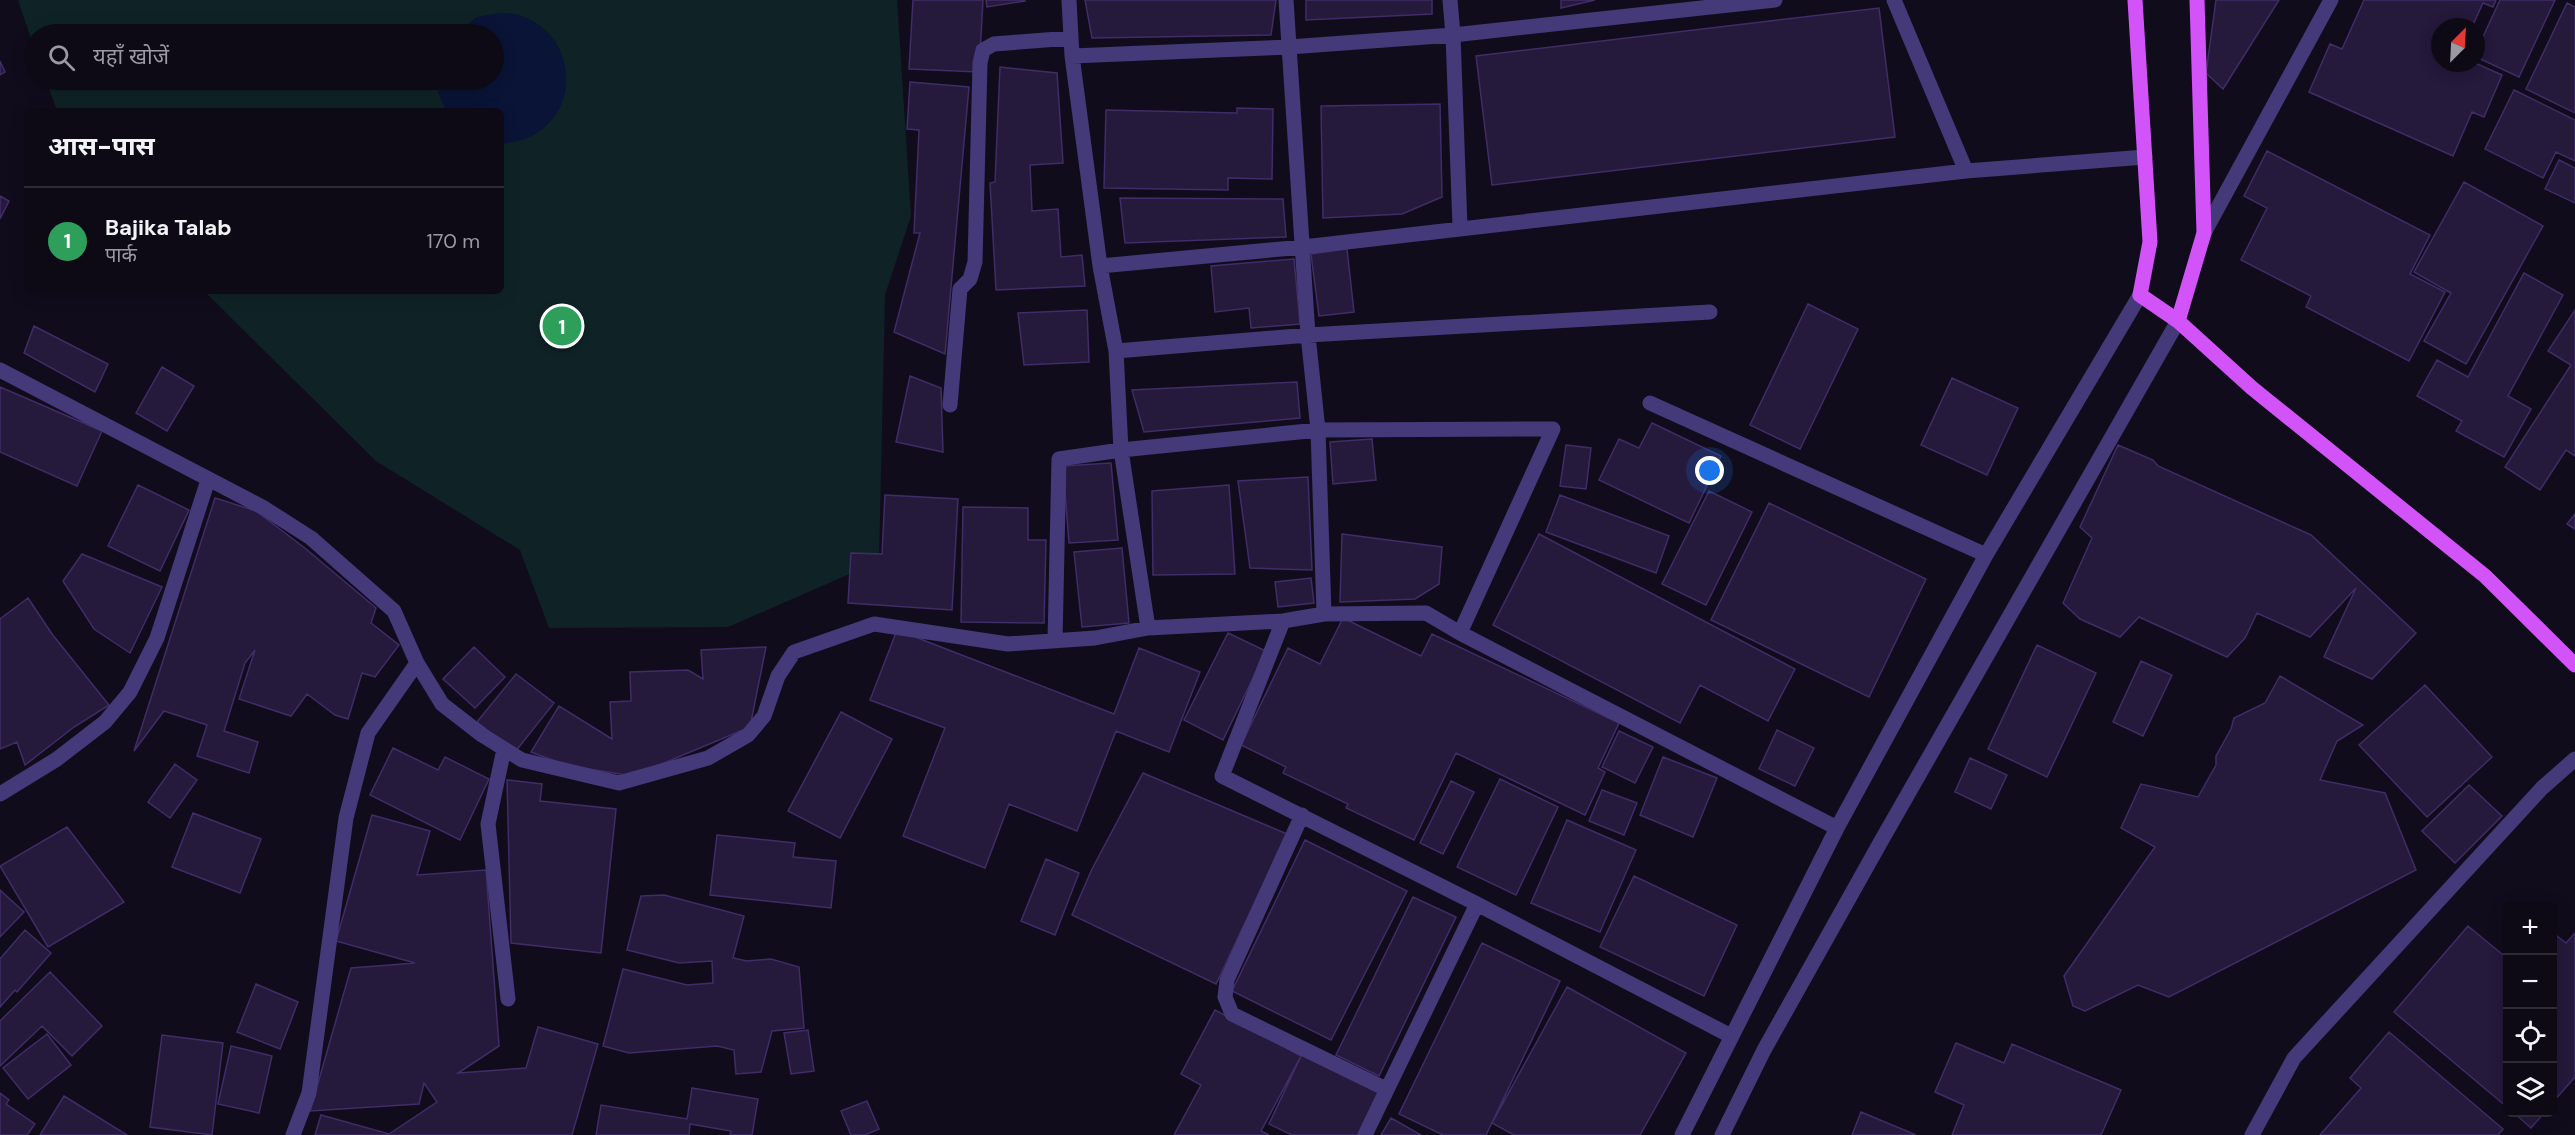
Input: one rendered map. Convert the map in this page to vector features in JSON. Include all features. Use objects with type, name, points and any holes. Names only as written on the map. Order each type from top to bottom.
[{"type":"main road","points":[[2135,0],[2150,242],[2140,295],[2178,321],[2252,388],[2486,576],[2575,665]]},
{"type":"main road","points":[[2178,321],[2204,233],[2197,0]]},
{"type":"street","points":[[1069,0],[1072,56],[1100,266],[1116,351],[1121,450],[1148,628]]},
{"type":"street","points":[[1286,0],[1308,334],[1318,430],[1324,614]]},
{"type":"street","points":[[1450,0],[1460,227]]},
{"type":"street","points":[[1072,56],[1289,47],[1453,35],[1775,0]]},
{"type":"street","points":[[1894,0],[1966,171]]},
{"type":"street","points":[[2204,233],[2331,0]]},
{"type":"street","points":[[950,405],[960,290],[970,279],[975,262],[980,63],[983,50],[994,45],[1071,38]]},
{"type":"street","points":[[1100,266],[1303,247],[1460,227],[1966,171],[2145,157]]},
{"type":"street","points":[[1682,1135],[1837,828],[1986,555],[2140,295]]},
{"type":"street","points":[[1116,351],[1308,334],[1710,312]]},
{"type":"street","points":[[1722,1135],[1764,1050],[2178,321]]},
{"type":"street","points":[[0,370],[264,508],[311,538],[394,611],[417,663],[442,704],[522,760],[619,783],[669,771],[708,758],[748,735],[764,716],[778,676],[794,652],[874,624],[1008,644],[1095,638],[1148,628],[1283,621],[1324,614],[1426,613],[1460,633],[1837,828]]},
{"type":"street","points":[[1650,403],[1986,555]]},
{"type":"street","points":[[1055,641],[1059,459],[1121,450],[1318,430],[1553,429],[1460,633]]},
{"type":"street","points":[[0,794],[57,759],[105,722],[130,692],[157,638],[208,480]]},
{"type":"street","points":[[1283,621],[1222,776],[1477,904],[1731,1036]]},
{"type":"street","points":[[293,1135],[309,1093],[346,818],[365,744],[368,733],[417,663]]},
{"type":"street","points":[[504,749],[488,824],[508,999]]},
{"type":"street","points":[[2252,1135],[2294,1058],[2542,788],[2575,759]]},
{"type":"street","points":[[1302,815],[1227,980],[1225,998],[1232,1014],[1386,1089]]},
{"type":"street","points":[[1365,1135],[1477,904]]},
{"type":"green space","points":[[18,0],[897,0],[911,216],[885,295],[879,561],[728,627],[549,628],[520,550],[376,461],[207,294],[504,294],[504,108],[56,108],[50,90],[504,90],[504,24],[26,24]]},
{"type":"water","points":[[499,13],[522,16],[539,25],[552,37],[561,52],[566,68],[566,85],[562,102],[554,118],[527,139],[504,143],[504,108],[445,108],[437,90],[504,90],[504,24],[468,24],[477,17]]},
{"type":"building","points":[[913,0],[983,0],[979,72],[909,69]]},
{"type":"building","points":[[986,0],[1024,0],[1025,1],[987,7]]},
{"type":"building","points":[[1085,0],[1276,0],[1271,35],[1092,38]]},
{"type":"building","points":[[1306,0],[1432,0],[1432,14],[1306,20]]},
{"type":"building","points":[[1561,0],[1595,0],[1561,8]]},
{"type":"building","points":[[2216,0],[2279,0],[2223,89],[2206,73]]},
{"type":"building","points":[[2364,0],[2496,0],[2493,7],[2483,3],[2476,18],[2431,18],[2431,72],[2485,72],[2485,67],[2502,75],[2484,117],[2472,112],[2453,156],[2309,92],[2330,44],[2342,49]]},
{"type":"building","points":[[2500,0],[2555,0],[2519,77],[2485,61],[2485,32]]},
{"type":"building","points":[[2567,3],[2575,7],[2575,113],[2526,89]]},
{"type":"building","points":[[1879,8],[1895,137],[1492,185],[1476,56]]},
{"type":"building","points":[[0,61],[5,72],[0,75]]},
{"type":"building","points":[[1000,67],[1057,73],[1063,163],[1030,165],[1032,211],[1058,209],[1061,257],[1082,255],[1085,286],[996,290],[990,183],[995,182]]},
{"type":"building","points":[[910,82],[969,87],[945,354],[894,332],[920,233],[914,233],[919,130],[907,129]]},
{"type":"building","points":[[2514,90],[2575,120],[2575,161],[2556,152],[2543,178],[2485,149]]},
{"type":"building","points":[[1440,104],[1442,197],[1402,214],[1323,218],[1321,106]]},
{"type":"building","points":[[1237,108],[1273,109],[1272,179],[1228,178],[1228,190],[1104,188],[1106,110],[1237,113]]},
{"type":"building","points":[[2267,151],[2430,235],[2410,274],[2445,292],[2409,361],[2306,307],[2311,296],[2241,260],[2267,208],[2244,196]]},
{"type":"building","points":[[2559,160],[2575,168],[2575,203],[2545,189]]},
{"type":"building","points":[[2464,182],[2543,226],[2466,364],[2424,341],[2451,293],[2414,272]]},
{"type":"building","points":[[0,196],[9,201],[0,219]]},
{"type":"building","points":[[1120,198],[1283,199],[1286,237],[1125,243]]},
{"type":"building","points":[[1347,249],[1354,312],[1319,316],[1311,254]]},
{"type":"building","points":[[1294,259],[1300,324],[1251,328],[1249,308],[1215,312],[1211,266]]},
{"type":"building","points":[[2524,273],[2563,295],[2508,396],[2531,409],[2504,457],[2456,431],[2462,421],[2417,396],[2437,360],[2468,377]]},
{"type":"building","points":[[1808,304],[1858,329],[1800,449],[1750,425]]},
{"type":"building","points":[[1087,310],[1089,362],[1024,365],[1018,313]]},
{"type":"building","points":[[2575,310],[2575,456],[2566,450],[2540,490],[2505,467],[2571,365],[2548,351]]},
{"type":"building","points":[[34,326],[108,364],[95,392],[24,353]]},
{"type":"building","points":[[162,367],[194,386],[167,431],[136,413]]},
{"type":"building","points":[[910,376],[941,388],[943,452],[896,442]]},
{"type":"building","points":[[1952,378],[2018,408],[1987,475],[1921,445]]},
{"type":"building","points":[[1297,382],[1300,418],[1144,432],[1132,390]]},
{"type":"building","points":[[0,387],[102,431],[77,486],[0,452]]},
{"type":"building","points":[[1652,423],[1721,456],[1689,523],[1599,480],[1619,439],[1639,448]]},
{"type":"building","points":[[1372,439],[1376,480],[1333,484],[1330,442]]},
{"type":"building","points":[[1566,445],[1591,448],[1586,489],[1560,486]]},
{"type":"building","points":[[2118,445],[2153,460],[2158,466],[2311,535],[2416,633],[2372,679],[2324,657],[2356,588],[2310,637],[2257,613],[2245,638],[2227,657],[2139,617],[2120,637],[2080,619],[2063,603],[2092,538],[2080,527]]},
{"type":"building","points":[[1111,463],[1118,540],[1069,543],[1063,466]]},
{"type":"building","points":[[1308,477],[1312,570],[1250,568],[1238,481]]},
{"type":"building","points":[[138,485],[189,510],[160,571],[108,546]]},
{"type":"building","points":[[1229,485],[1235,574],[1153,575],[1152,491]]},
{"type":"building","points":[[1709,491],[1752,512],[1706,605],[1662,584]]},
{"type":"building","points":[[885,495],[958,499],[952,610],[848,603],[851,553],[882,554]]},
{"type":"building","points":[[1560,495],[1669,536],[1656,573],[1546,532]]},
{"type":"building","points":[[215,498],[256,511],[306,549],[376,608],[371,623],[399,645],[375,677],[362,673],[348,719],[335,715],[307,694],[291,716],[239,699],[255,650],[245,663],[224,731],[258,742],[249,773],[197,756],[207,725],[164,711],[134,751]]},
{"type":"building","points":[[1769,503],[1926,579],[1869,697],[1711,620]]},
{"type":"building","points":[[963,507],[1028,508],[1028,540],[1046,540],[1044,623],[961,622]]},
{"type":"building","points":[[2575,514],[2575,529],[2567,524]]},
{"type":"building","points":[[1342,534],[1442,547],[1439,584],[1415,599],[1340,602]]},
{"type":"building","points":[[1539,534],[1795,669],[1768,721],[1700,685],[1680,723],[1493,625]]},
{"type":"building","points":[[1122,548],[1129,623],[1082,627],[1074,552]]},
{"type":"building","points":[[82,554],[162,587],[130,653],[94,629],[63,581]]},
{"type":"building","points":[[1311,578],[1314,603],[1278,607],[1275,582]]},
{"type":"building","points":[[28,598],[52,634],[109,705],[74,727],[25,765],[17,742],[0,749],[0,619]]},
{"type":"building","points":[[1343,618],[1421,656],[1432,634],[1619,723],[1598,768],[1605,772],[1585,815],[1456,753],[1414,840],[1346,808],[1348,804],[1283,773],[1286,767],[1241,745],[1288,648],[1320,664]]},
{"type":"building","points":[[897,630],[1114,714],[1139,648],[1200,672],[1169,752],[1116,731],[1077,831],[1009,804],[985,868],[903,836],[945,728],[870,700]]},
{"type":"building","points":[[1228,633],[1266,651],[1223,740],[1184,720]]},
{"type":"building","points":[[2037,645],[2096,673],[2047,777],[1988,749]]},
{"type":"building","points":[[474,647],[505,677],[475,708],[443,679]]},
{"type":"building","points":[[766,647],[750,727],[633,776],[569,766],[531,752],[559,706],[612,739],[610,702],[631,701],[630,672],[688,670],[703,679],[701,650]]},
{"type":"building","points":[[2141,661],[2172,675],[2143,736],[2113,722]]},
{"type":"building","points":[[516,674],[554,703],[515,752],[477,722]]},
{"type":"building","points":[[2280,676],[2363,725],[2337,741],[2320,780],[2385,793],[2416,870],[2169,997],[2138,985],[2085,1011],[2073,1006],[2064,976],[2155,847],[2121,828],[2141,784],[2198,797],[2216,765],[2216,756],[2231,729],[2234,718],[2265,703]]},
{"type":"building","points":[[2425,685],[2492,757],[2427,817],[2359,745]]},
{"type":"building","points":[[841,712],[892,739],[840,838],[788,811]]},
{"type":"building","points":[[1777,730],[1814,748],[1795,786],[1759,769]]},
{"type":"building","points":[[1619,731],[1653,747],[1635,783],[1602,767]]},
{"type":"building","points":[[393,748],[438,770],[445,757],[489,779],[460,840],[370,795]]},
{"type":"building","points":[[1663,757],[1717,778],[1693,837],[1640,815]]},
{"type":"building","points":[[1970,758],[2007,775],[1991,809],[1955,792]]},
{"type":"building","points":[[175,764],[197,780],[170,818],[148,802]]},
{"type":"building","points":[[1143,773],[1287,834],[1216,984],[1072,915],[1092,869]]},
{"type":"building","points":[[1500,779],[1558,807],[1516,895],[1457,867]]},
{"type":"building","points":[[507,780],[542,784],[540,801],[616,809],[601,953],[511,943]]},
{"type":"building","points":[[1451,781],[1474,792],[1443,854],[1420,843]]},
{"type":"building","points":[[2469,785],[2502,816],[2455,863],[2422,831]]},
{"type":"building","points":[[1602,790],[1637,803],[1624,835],[1589,821]]},
{"type":"building","points":[[193,813],[261,839],[240,893],[172,867]]},
{"type":"building","points":[[372,815],[430,831],[417,875],[486,870],[499,1046],[458,1073],[526,1068],[538,1027],[598,1044],[572,1135],[315,1135],[321,1115],[389,1134],[437,1102],[424,1083],[419,1104],[310,1111],[351,968],[415,963],[336,941]]},
{"type":"building","points":[[1567,820],[1636,850],[1600,932],[1531,903]]},
{"type":"building","points":[[67,827],[124,902],[48,947],[0,866]]},
{"type":"building","points":[[717,835],[795,843],[793,857],[836,861],[831,908],[710,895]]},
{"type":"building","points":[[1305,840],[1407,891],[1331,1040],[1232,991]]},
{"type":"building","points":[[1046,859],[1079,873],[1055,935],[1021,921]]},
{"type":"building","points":[[1634,876],[1737,925],[1704,996],[1600,947]]},
{"type":"building","points":[[0,890],[24,912],[0,937]]},
{"type":"building","points":[[664,895],[744,916],[733,958],[747,961],[771,959],[799,967],[804,1028],[772,1031],[761,1072],[736,1074],[734,1050],[717,1046],[629,1053],[603,1046],[623,969],[687,985],[713,983],[712,961],[679,963],[627,950],[641,896]]},
{"type":"building","points":[[1413,897],[1456,917],[1379,1076],[1336,1055]]},
{"type":"building","points":[[2468,926],[2503,955],[2503,1104],[2394,1012]]},
{"type":"building","points":[[25,930],[51,953],[17,992],[15,990],[0,1007],[0,959]]},
{"type":"building","points":[[2575,933],[2575,1077],[2557,1097],[2557,936],[2566,943]]},
{"type":"building","points":[[1482,943],[1560,981],[1486,1135],[1443,1135],[1399,1114]]},
{"type":"building","points":[[50,972],[102,1026],[72,1056],[42,1026],[0,1066],[0,1021]]},
{"type":"building","points":[[256,984],[298,1002],[280,1049],[237,1032]]},
{"type":"building","points":[[1567,987],[1686,1053],[1640,1135],[1514,1135],[1492,1123]]},
{"type":"building","points":[[1215,1010],[1301,1056],[1261,1131],[1269,1135],[1174,1135],[1201,1085],[1181,1074]]},
{"type":"building","points":[[808,1030],[814,1071],[791,1074],[784,1033]]},
{"type":"building","points":[[2389,1032],[2503,1129],[2498,1135],[2320,1135],[2361,1088],[2350,1078]]},
{"type":"building","points":[[47,1034],[71,1065],[28,1099],[3,1068]]},
{"type":"building","points":[[162,1035],[223,1043],[212,1135],[150,1127]]},
{"type":"building","points":[[1956,1043],[2004,1063],[2012,1044],[2121,1090],[2101,1135],[1952,1135],[1964,1105],[1935,1092]]},
{"type":"building","points":[[231,1046],[272,1056],[259,1113],[218,1104]]},
{"type":"building","points":[[1302,1054],[1379,1090],[1358,1135],[1292,1135],[1269,1124]]},
{"type":"building","points":[[692,1088],[758,1099],[752,1135],[730,1135],[731,1131],[690,1124],[689,1135],[596,1135],[601,1105],[687,1119]]},
{"type":"building","points":[[0,1093],[9,1100],[6,1104],[35,1124],[27,1135],[0,1135]]},
{"type":"building","points":[[64,1096],[127,1135],[40,1135]]},
{"type":"building","points":[[867,1101],[879,1129],[865,1135],[851,1135],[841,1111]]},
{"type":"building","points":[[1861,1112],[1916,1135],[1852,1135]]},
{"type":"building","points":[[2519,1117],[2541,1117],[2531,1128]]},
{"type":"building","points":[[1391,1118],[1421,1135],[1381,1135]]},
{"type":"place","name":"Bajika Talab","points":[[562,326]]}]
